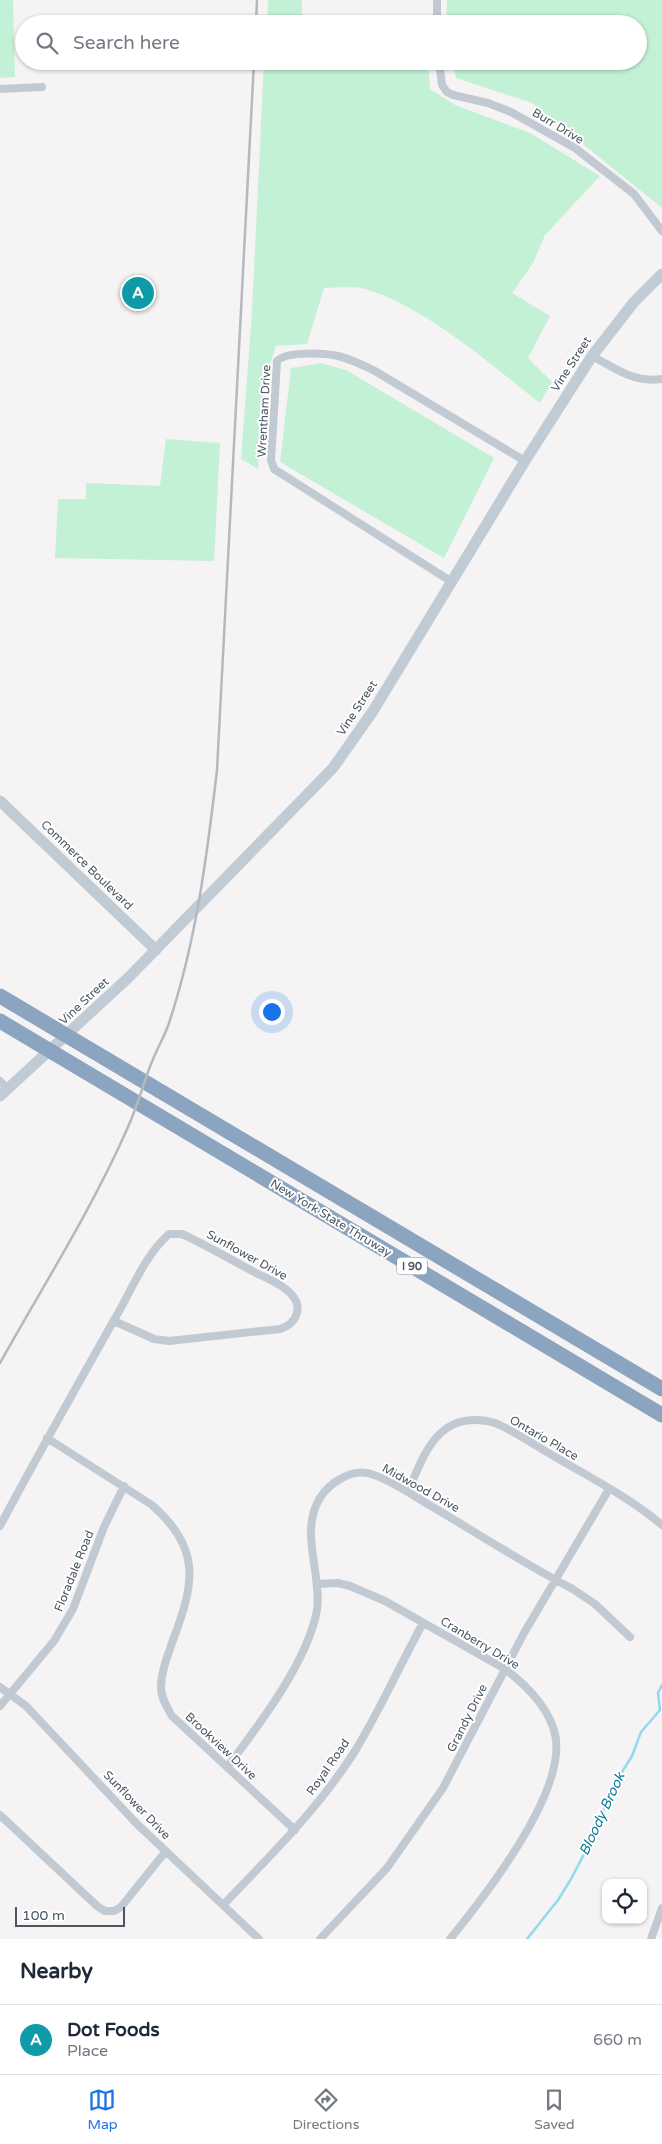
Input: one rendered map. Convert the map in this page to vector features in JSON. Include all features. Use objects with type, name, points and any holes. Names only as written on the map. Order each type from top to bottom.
[{"type":"highway","name":"New York State Thruway","points":[[0,996],[662,1389]]},
{"type":"highway","name":"New York State Thruway","points":[[0,1021],[662,1415]]},
{"type":"street","points":[[437,0],[437,15]]},
{"type":"street","name":"Burr Drive","points":[[440,70],[440,77],[447,92],[453,96],[488,103],[511,112],[575,148],[634,194],[662,231]]},
{"type":"street","points":[[0,89],[42,87]]},
{"type":"street","name":"Vine Street","points":[[3,1089],[156,950],[332,768],[373,711],[525,461],[592,356],[634,302],[662,274]]},
{"type":"street","name":"Wrentham Drive","points":[[452,582],[274,469],[271,460],[277,361],[280,357],[296,355],[331,355],[354,361],[375,371],[525,461]]},
{"type":"street","points":[[592,356],[638,380],[662,379]]},
{"type":"street","name":"Commerce Boulevard","points":[[0,801],[156,950]]},
{"type":"street","name":"Sunflower Drive","points":[[0,1526],[47,1438],[114,1321],[161,1241],[168,1234],[177,1233],[200,1242],[282,1286],[296,1300],[298,1311],[293,1322],[280,1329],[186,1340],[154,1339],[114,1321]]},
{"type":"street","name":"Ontario Place","points":[[408,1492],[423,1459],[438,1435],[448,1427],[464,1420],[484,1420],[500,1425],[609,1489],[644,1510],[662,1525]]},
{"type":"street","name":"Brookview Drive","points":[[47,1438],[124,1486],[167,1518],[186,1549],[189,1562],[190,1588],[162,1672],[161,1689],[164,1703],[172,1716],[295,1830]]},
{"type":"street","name":"Midwood Drive","points":[[228,1766],[280,1694],[307,1644],[314,1625],[317,1607],[317,1584],[312,1536],[313,1515],[320,1498],[331,1484],[343,1477],[358,1472],[367,1473],[408,1492],[555,1580],[594,1604],[630,1636]]},
{"type":"street","name":"Floradale Road","points":[[0,1706],[54,1641],[73,1609],[104,1527],[124,1486]]},
{"type":"street","name":"Grandy Drive","points":[[320,1939],[387,1868],[443,1788],[505,1670],[609,1489]]},
{"type":"street","name":"Cranberry Drive","points":[[317,1584],[338,1583],[385,1601],[505,1670],[522,1683],[538,1701],[550,1720],[555,1733],[556,1763],[548,1790],[529,1826],[479,1903],[450,1939]]},
{"type":"street","name":"Royal Road","points":[[224,1904],[295,1830],[329,1788],[355,1751],[423,1623]]},
{"type":"street","name":"Sunflower Drive","points":[[0,1687],[26,1706],[137,1824],[259,1939]]},
{"type":"street","points":[[0,1815],[75,1886],[105,1911],[114,1912],[121,1908],[166,1852]]},
{"type":"street","points":[[651,1939],[660,1920],[662,1908]]},
{"type":"green space","points":[[0,0],[13,0],[15,77],[0,78]]},
{"type":"green space","points":[[268,0],[302,0],[302,15],[267,15]]},
{"type":"green space","points":[[447,0],[662,0],[662,208],[532,103],[456,78],[455,70],[647,70],[647,15],[446,15]]},
{"type":"green space","points":[[264,70],[429,70],[430,89],[455,105],[530,133],[600,176],[545,235],[533,263],[512,293],[550,316],[528,358],[552,382],[540,403],[457,338],[411,309],[388,297],[365,289],[350,287],[324,288],[307,344],[276,346],[263,386],[258,469],[241,459],[252,312]]},
{"type":"green space","points":[[321,363],[346,370],[494,458],[444,558],[280,462],[291,368]]},
{"type":"green space","points":[[166,439],[220,443],[214,561],[55,558],[58,499],[86,499],[86,483],[160,486]]},
{"type":"waterway","name":"Bloody Brook","points":[[527,1939],[558,1900],[571,1879],[594,1835],[612,1788],[632,1756],[641,1732],[660,1710],[658,1693],[662,1685]]},
{"type":"railway","points":[[256,15],[257,0]]},
{"type":"railway","points":[[0,1363],[99,1188],[128,1127],[151,1064],[168,1026],[178,995],[193,931],[209,835],[217,770],[254,70]]},
{"type":"place","name":"Dot Foods","points":[[138,293]]}]
